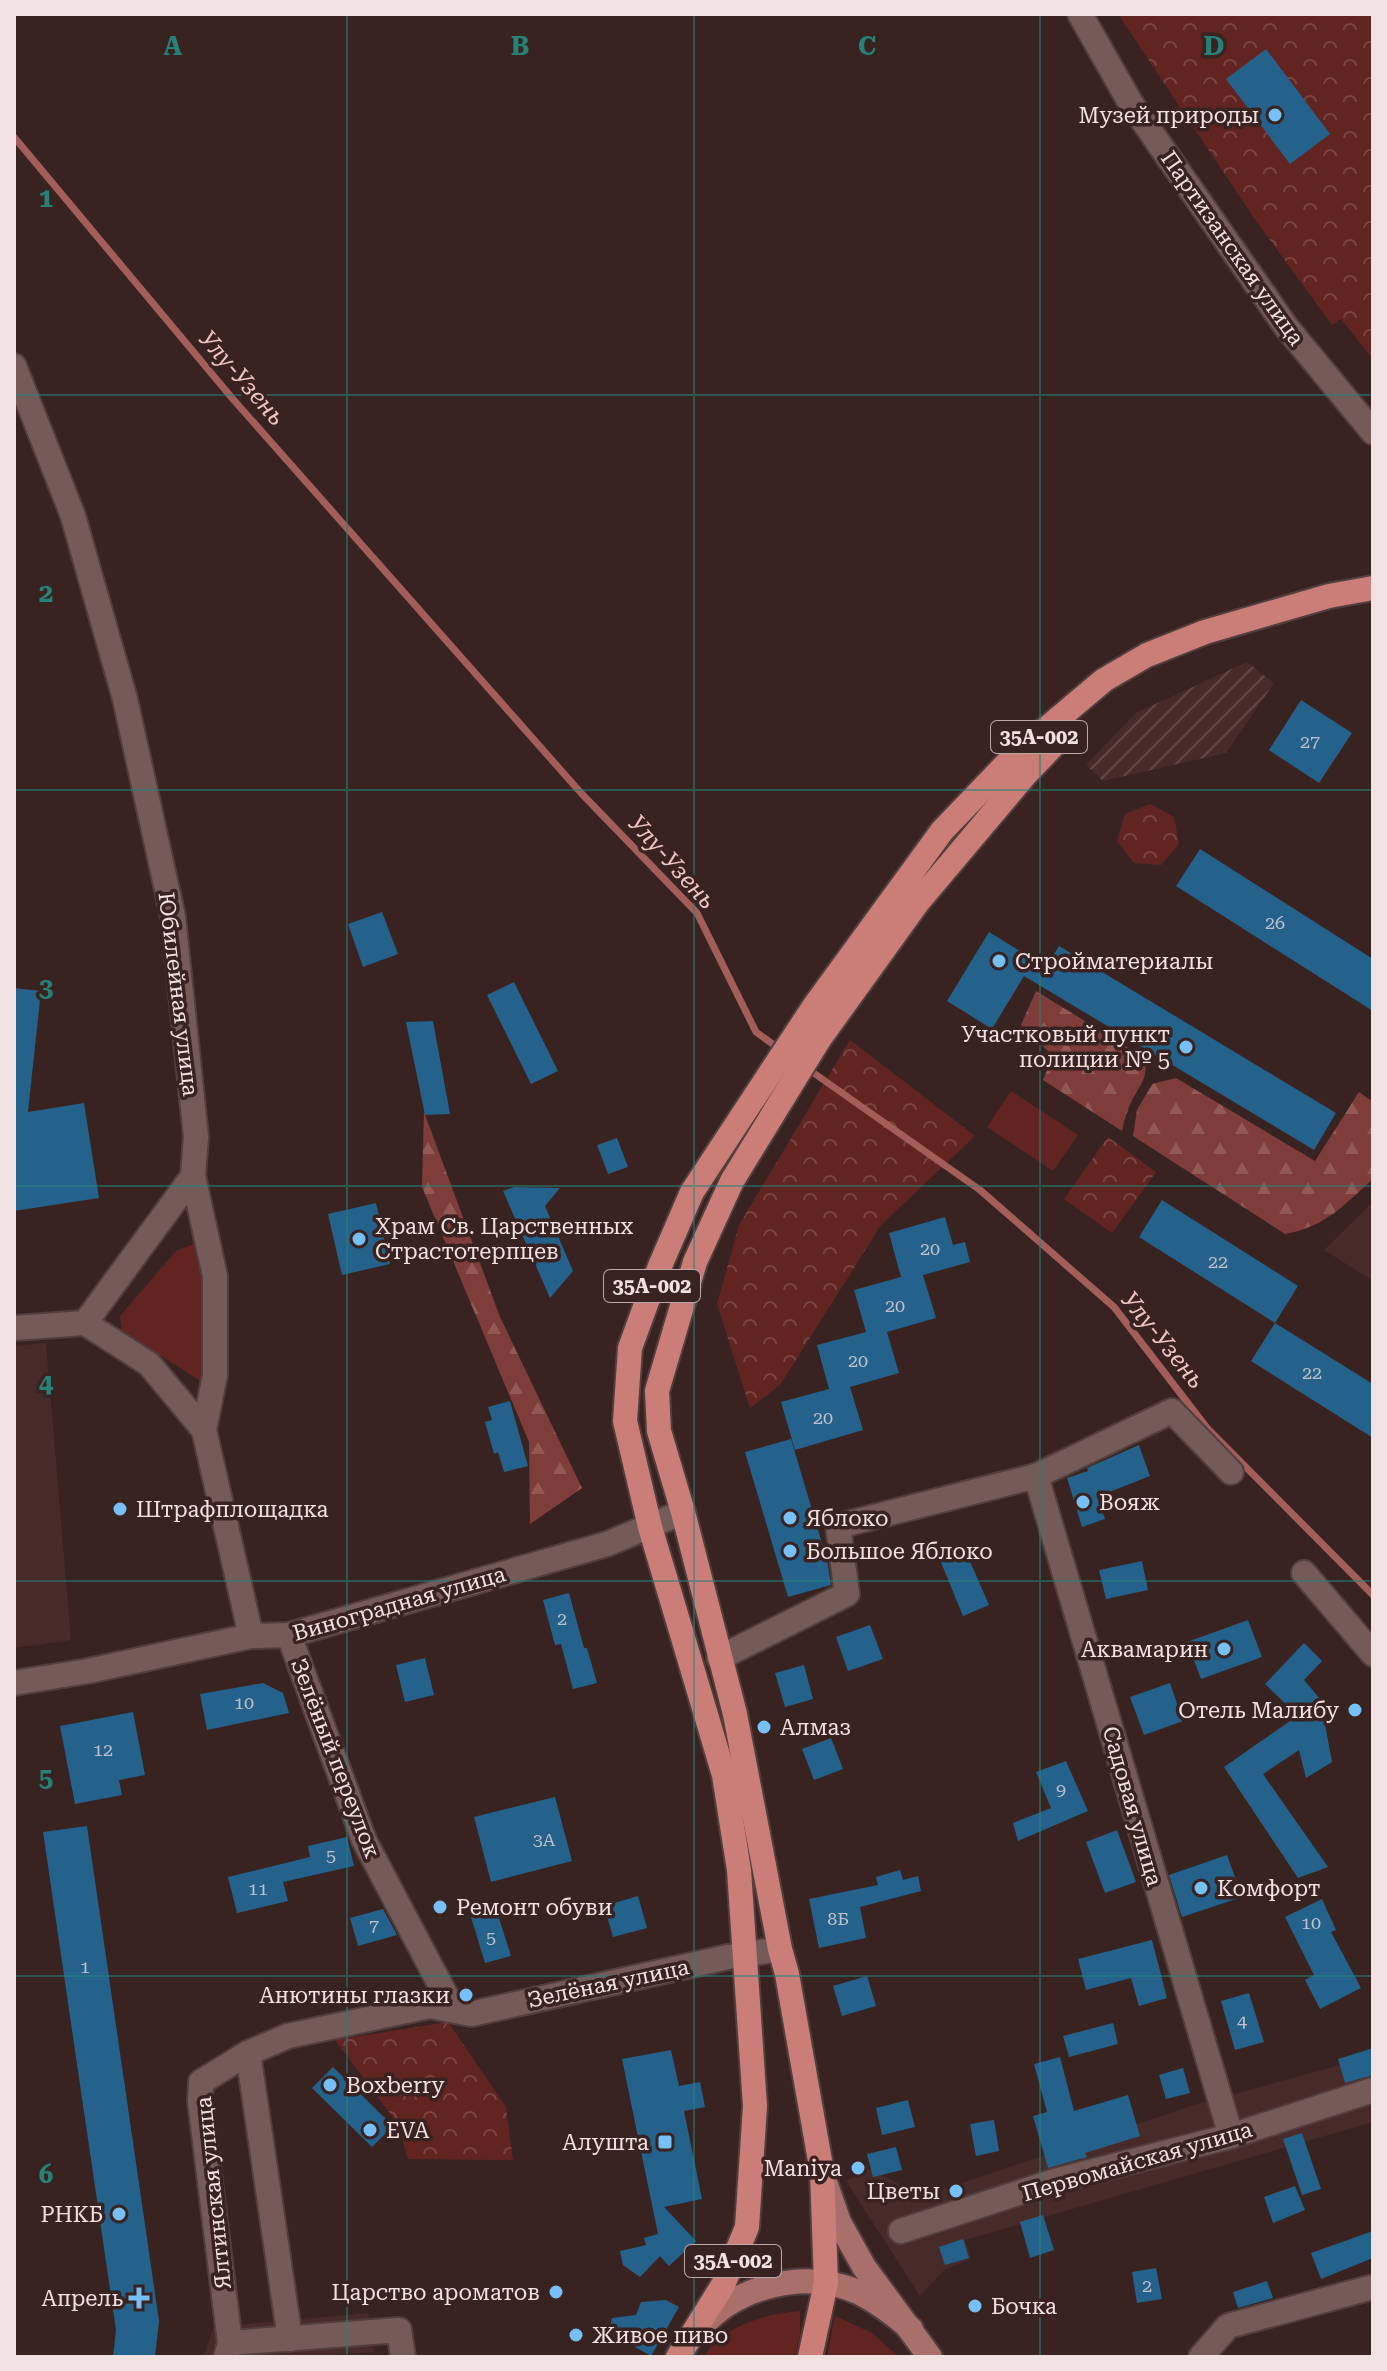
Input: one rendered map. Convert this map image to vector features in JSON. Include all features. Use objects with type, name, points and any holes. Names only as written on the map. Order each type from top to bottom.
[{"type":"highway","name":"35А-002","points":[[684,2348],[723,2285],[747,2227],[755,2106],[747,1954],[739,1870],[724,1775],[650,1527],[625,1421],[630,1348],[660,1266],[692,1192],[783,1075],[812,1031],[828,986],[942,831],[1015,755],[1104,680],[1147,655],[1205,632],[1329,596],[1373,588]]},
{"type":"highway","points":[[812,1031],[1025,775],[1115,681],[1187,649],[1288,619],[1373,603]]},
{"type":"highway","name":"35А-002","points":[[683,1512],[659,1431],[657,1391],[695,1262],[783,1075]]},
{"type":"highway","points":[[683,1512],[735,1714],[787,1974],[822,2172],[826,2283],[810,2357]]},
{"type":"main road","points":[[822,2172],[839,2222],[864,2267],[911,2329]]},
{"type":"main road","name":"35А-002","points":[[684,2348],[710,2316],[736,2299],[764,2287],[795,2282],[826,2283],[858,2292],[886,2308],[911,2329],[930,2357]]},
{"type":"street","name":"Партизанская улица","points":[[1080,14],[1130,102],[1287,328],[1373,432]]},
{"type":"street","name":"Юбилейная улица","points":[[14,366],[73,516],[125,699],[173,917],[196,1137],[193,1176],[215,1276],[215,1375],[204,1430],[251,1636]]},
{"type":"street","points":[[85,1323],[193,1176]]},
{"type":"street","points":[[14,1328],[85,1323],[149,1364],[204,1430]]},
{"type":"street","points":[[719,1658],[847,1594],[838,1526],[1036,1476],[1172,1411],[1231,1472]]},
{"type":"street","name":"Садовая улица","points":[[1036,1476],[1231,2136]]},
{"type":"street","name":"Виноградная улица","points":[[14,1683],[88,1671],[251,1636],[289,1635],[607,1544],[683,1512]]},
{"type":"street","points":[[1304,1573],[1373,1654]]},
{"type":"street","name":"Зелёный переулок","points":[[289,1635],[364,1840],[462,2011]]},
{"type":"street","name":"Зелёная улица","points":[[462,2011],[780,1949]]},
{"type":"street","name":"Ялтинская улица","points":[[403,2357],[399,2330],[290,2339],[228,2350],[200,2101],[201,2082],[248,2053],[288,2036],[430,2006],[462,2011]]},
{"type":"street","points":[[248,2053],[290,2339]]},
{"type":"street","name":"Первомайская улица","points":[[901,2231],[1055,2181],[1231,2136],[1373,2090]]},
{"type":"street","points":[[1201,2357],[1228,2326],[1373,2287]]},
{"type":"shaded area","points":[[1247,662],[1274,683],[1226,753],[1103,781],[1086,765],[1136,713]]},
{"type":"shaded area","points":[[1373,1202],[1373,1281],[1324,1250]]},
{"type":"shaded area","points":[[46,1343],[71,1640],[14,1648],[14,1346]]},
{"type":"shaded area","points":[[1373,2056],[1373,2122],[965,2240],[971,2259],[945,2269],[920,2296],[846,2181],[870,2169],[923,2196],[1194,2105]]},
{"type":"shaded area","points":[[368,2313],[374,2352],[302,2357],[203,2357],[214,2327]]},
{"type":"green space","points":[[1118,14],[1373,14],[1373,359],[1341,319],[1332,325],[1254,218]]},
{"type":"green space","points":[[1150,804],[1174,817],[1179,844],[1161,865],[1134,863],[1117,841],[1125,814]]},
{"type":"green space","points":[[1036,991],[1145,1058],[1145,1075],[1132,1100],[1122,1131],[1043,1080],[1053,1056],[1021,1025]]},
{"type":"green space","points":[[850,1040],[975,1136],[881,1225],[780,1385],[750,1408],[717,1304],[739,1225]]},
{"type":"green space","points":[[1176,1078],[1315,1161],[1359,1092],[1373,1102],[1373,1179],[1323,1220],[1285,1234],[1133,1136],[1137,1110],[1152,1084]]},
{"type":"green space","points":[[1011,1091],[1078,1135],[1053,1171],[987,1127]]},
{"type":"green space","points":[[424,1112],[500,1317],[582,1488],[530,1524],[529,1442],[422,1187]]},
{"type":"green space","points":[[1108,1137],[1156,1172],[1112,1233],[1064,1199]]},
{"type":"green space","points":[[194,1244],[203,1256],[207,1382],[199,1380],[122,1331],[120,1316],[176,1251]]},
{"type":"green space","points":[[448,2022],[506,2107],[513,2160],[408,2159],[398,2124],[335,2040]]},
{"type":"green space","points":[[800,2311],[800,2335],[795,2357],[703,2357],[733,2330],[773,2315]]},
{"type":"green space","points":[[835,2316],[872,2333],[899,2357],[827,2357]]},
{"type":"building","points":[[1266,49],[1330,134],[1290,164],[1226,79]]},
{"type":"building","points":[[1301,700],[1352,733],[1319,783],[1269,750]]},
{"type":"building","points":[[1200,849],[1373,959],[1373,1011],[1176,886]]},
{"type":"building","points":[[382,912],[398,954],[363,967],[348,924]]},
{"type":"building","points":[[989,932],[1046,967],[1059,946],[1336,1113],[1314,1150],[1024,976],[992,1029],[947,1001]]},
{"type":"building","points":[[514,982],[558,1071],[531,1084],[487,995]]},
{"type":"building","points":[[14,988],[41,991],[28,1112],[84,1103],[99,1198],[14,1211]]},
{"type":"building","points":[[433,1021],[450,1114],[425,1115],[406,1022]]},
{"type":"building","points":[[617,1138],[628,1167],[608,1174],[597,1145]]},
{"type":"building","points":[[514,1187],[560,1188],[545,1206],[573,1271],[550,1298],[503,1191]]},
{"type":"building","points":[[1162,1200],[1298,1286],[1275,1323],[1139,1237]]},
{"type":"building","name":"Храм Св. Царственных Страстотерпцев","points":[[376,1203],[390,1264],[342,1275],[328,1214]]},
{"type":"building","points":[[945,1217],[953,1245],[965,1242],[970,1262],[923,1275],[936,1318],[887,1332],[899,1373],[850,1387],[863,1430],[795,1450],[781,1402],[829,1389],[817,1345],[866,1332],[854,1290],[901,1277],[889,1233]]},
{"type":"building","points":[[1275,1323],[1373,1384],[1373,1438],[1251,1361]]},
{"type":"building","points":[[510,1401],[528,1466],[504,1472],[498,1452],[494,1454],[485,1422],[492,1420],[488,1407]]},
{"type":"building","name":"Яблоко","points":[[791,1439],[827,1560],[831,1585],[788,1597],[745,1452]]},
{"type":"building","points":[[1139,1445],[1150,1476],[1097,1497],[1105,1519],[1082,1527],[1067,1478]]},
{"type":"building","points":[[965,1550],[989,1605],[963,1616],[940,1560]]},
{"type":"building","points":[[1142,1561],[1148,1590],[1106,1599],[1099,1570]]},
{"type":"building","points":[[569,1593],[597,1683],[573,1689],[561,1644],[555,1645],[543,1600]]},
{"type":"building","points":[[1248,1620],[1262,1657],[1201,1679],[1187,1642]]},
{"type":"building","points":[[870,1625],[883,1659],[848,1671],[836,1637]]},
{"type":"building","points":[[1304,1643],[1322,1661],[1304,1680],[1332,1713],[1324,1719],[1332,1762],[1306,1778],[1299,1750],[1263,1774],[1328,1867],[1298,1878],[1224,1767],[1290,1721],[1283,1713],[1290,1708],[1265,1684]]},
{"type":"building","points":[[425,1658],[434,1695],[405,1702],[396,1665]]},
{"type":"building","points":[[804,1665],[813,1699],[785,1707],[775,1673]]},
{"type":"building","points":[[263,1683],[283,1693],[289,1713],[207,1730],[200,1694]]},
{"type":"building","points":[[1170,1683],[1183,1721],[1144,1735],[1130,1697]]},
{"type":"building","points":[[133,1712],[145,1775],[119,1780],[122,1795],[75,1804],[60,1726]]},
{"type":"building","points":[[831,1738],[843,1769],[814,1780],[802,1749]]},
{"type":"building","points":[[1066,1761],[1088,1811],[1018,1841],[1013,1823],[1051,1808],[1036,1772]]},
{"type":"building","points":[[555,1797],[572,1861],[491,1882],[474,1817]]},
{"type":"building","points":[[87,1826],[159,2321],[155,2357],[113,2357],[116,2330],[43,1832]]},
{"type":"building","points":[[1117,1830],[1136,1882],[1105,1893],[1086,1842]]},
{"type":"building","points":[[347,1837],[354,1866],[283,1882],[288,1901],[237,1913],[228,1877],[310,1857],[308,1846]]},
{"type":"building","points":[[1227,1855],[1242,1897],[1182,1917],[1169,1875]]},
{"type":"building","points":[[900,1870],[903,1880],[918,1876],[921,1891],[860,1907],[866,1938],[819,1948],[809,1899],[878,1885],[876,1877]]},
{"type":"building","points":[[638,1896],[647,1928],[613,1937],[604,1906]]},
{"type":"building","points":[[1322,1899],[1336,1930],[1331,1932],[1361,1988],[1320,2009],[1305,1980],[1314,1975],[1285,1917]]},
{"type":"building","points":[[383,1909],[397,1935],[358,1946],[350,1918]]},
{"type":"building","points":[[496,1909],[511,1956],[485,1963],[471,1917]]},
{"type":"building","points":[[1152,1940],[1167,1998],[1139,2006],[1131,1978],[1086,1990],[1078,1959]]},
{"type":"building","points":[[867,1976],[876,2006],[842,2016],[833,1986]]},
{"type":"building","points":[[1249,1993],[1264,2042],[1235,2050],[1221,2001]]},
{"type":"building","points":[[1113,2023],[1118,2044],[1069,2057],[1063,2036]]},
{"type":"building","points":[[1373,2048],[1373,2075],[1345,2083],[1338,2059]]},
{"type":"building","points":[[671,2050],[679,2086],[700,2082],[705,2107],[684,2111],[702,2199],[664,2207],[696,2241],[669,2266],[660,2256],[640,2277],[623,2265],[620,2251],[646,2245],[644,2238],[658,2234],[622,2059]]},
{"type":"building","points":[[1060,2057],[1074,2111],[1128,2095],[1140,2136],[1085,2153],[1087,2157],[1048,2168],[1033,2116],[1047,2112],[1034,2064]]},
{"type":"building","points":[[333,2067],[393,2126],[372,2147],[312,2088]]},
{"type":"building","points":[[1183,2068],[1190,2093],[1166,2099],[1159,2075]]},
{"type":"building","points":[[908,2100],[915,2127],[882,2135],[876,2108]]},
{"type":"building","points":[[994,2120],[999,2151],[976,2156],[970,2124]]},
{"type":"building","points":[[1302,2133],[1321,2189],[1302,2195],[1283,2139]]},
{"type":"building","points":[[896,2147],[902,2170],[873,2177],[867,2154]]},
{"type":"building","points":[[1295,2186],[1305,2210],[1273,2223],[1264,2197]]},
{"type":"building","points":[[1043,2215],[1054,2250],[1030,2258],[1020,2222]]},
{"type":"building","points":[[1373,2231],[1373,2258],[1321,2279],[1311,2253]]},
{"type":"building","points":[[963,2239],[969,2258],[945,2265],[939,2247]]},
{"type":"building","points":[[1156,2268],[1162,2299],[1137,2303],[1132,2272]]},
{"type":"building","points":[[1267,2281],[1273,2298],[1238,2308],[1233,2292]]},
{"type":"building","points":[[666,2300],[679,2307],[651,2356],[635,2347],[629,2334],[608,2334],[612,2318],[636,2315],[641,2302]]},
{"type":"waterway","name":"Улу-Узень","points":[[14,137],[232,398],[581,793],[697,913],[756,1032],[781,1050]]},
{"type":"waterway","name":"Улу-Узень","points":[[808,1069],[980,1190],[1114,1307],[1207,1428],[1373,1595]]},
{"type":"place","name":"Музей природы","points":[[1275,115]]},
{"type":"place","name":"Стройматериалы","points":[[999,961]]},
{"type":"place","name":"Участковый пункт полиции № 5","points":[[1186,1047]]},
{"type":"place","name":"Храм Св. Царственных Страстотерпцев","points":[[359,1239]]},
{"type":"place","name":"Вояж","points":[[1083,1502]]},
{"type":"place","name":"Штрафплощадка","points":[[120,1509]]},
{"type":"place","name":"Яблоко","points":[[790,1518]]},
{"type":"place","name":"Большое Яблоко","points":[[790,1551]]},
{"type":"place","name":"Аквамарин","points":[[1224,1649]]},
{"type":"place","name":"Отель Малибу","points":[[1355,1710]]},
{"type":"place","name":"Алмаз","points":[[764,1727]]},
{"type":"place","name":"Комфорт","points":[[1201,1888]]},
{"type":"place","name":"Ремонт обуви","points":[[440,1907]]},
{"type":"place","name":"Анютины глазки","points":[[466,1995]]},
{"type":"place","name":"Boxberry","points":[[330,2085]]},
{"type":"place","name":"EVA","points":[[370,2130]]},
{"type":"place","name":"Алушта","points":[[665,2142]]},
{"type":"place","name":"Maniya","points":[[858,2168]]},
{"type":"place","name":"Цветы","points":[[956,2191]]},
{"type":"place","name":"РНКБ","points":[[119,2214]]},
{"type":"place","name":"Царство ароматов","points":[[556,2292]]},
{"type":"place","name":"Апрель","points":[[139,2298]]},
{"type":"place","name":"Бочка","points":[[975,2306]]},
{"type":"place","name":"Живое пиво","points":[[576,2335]]}]
